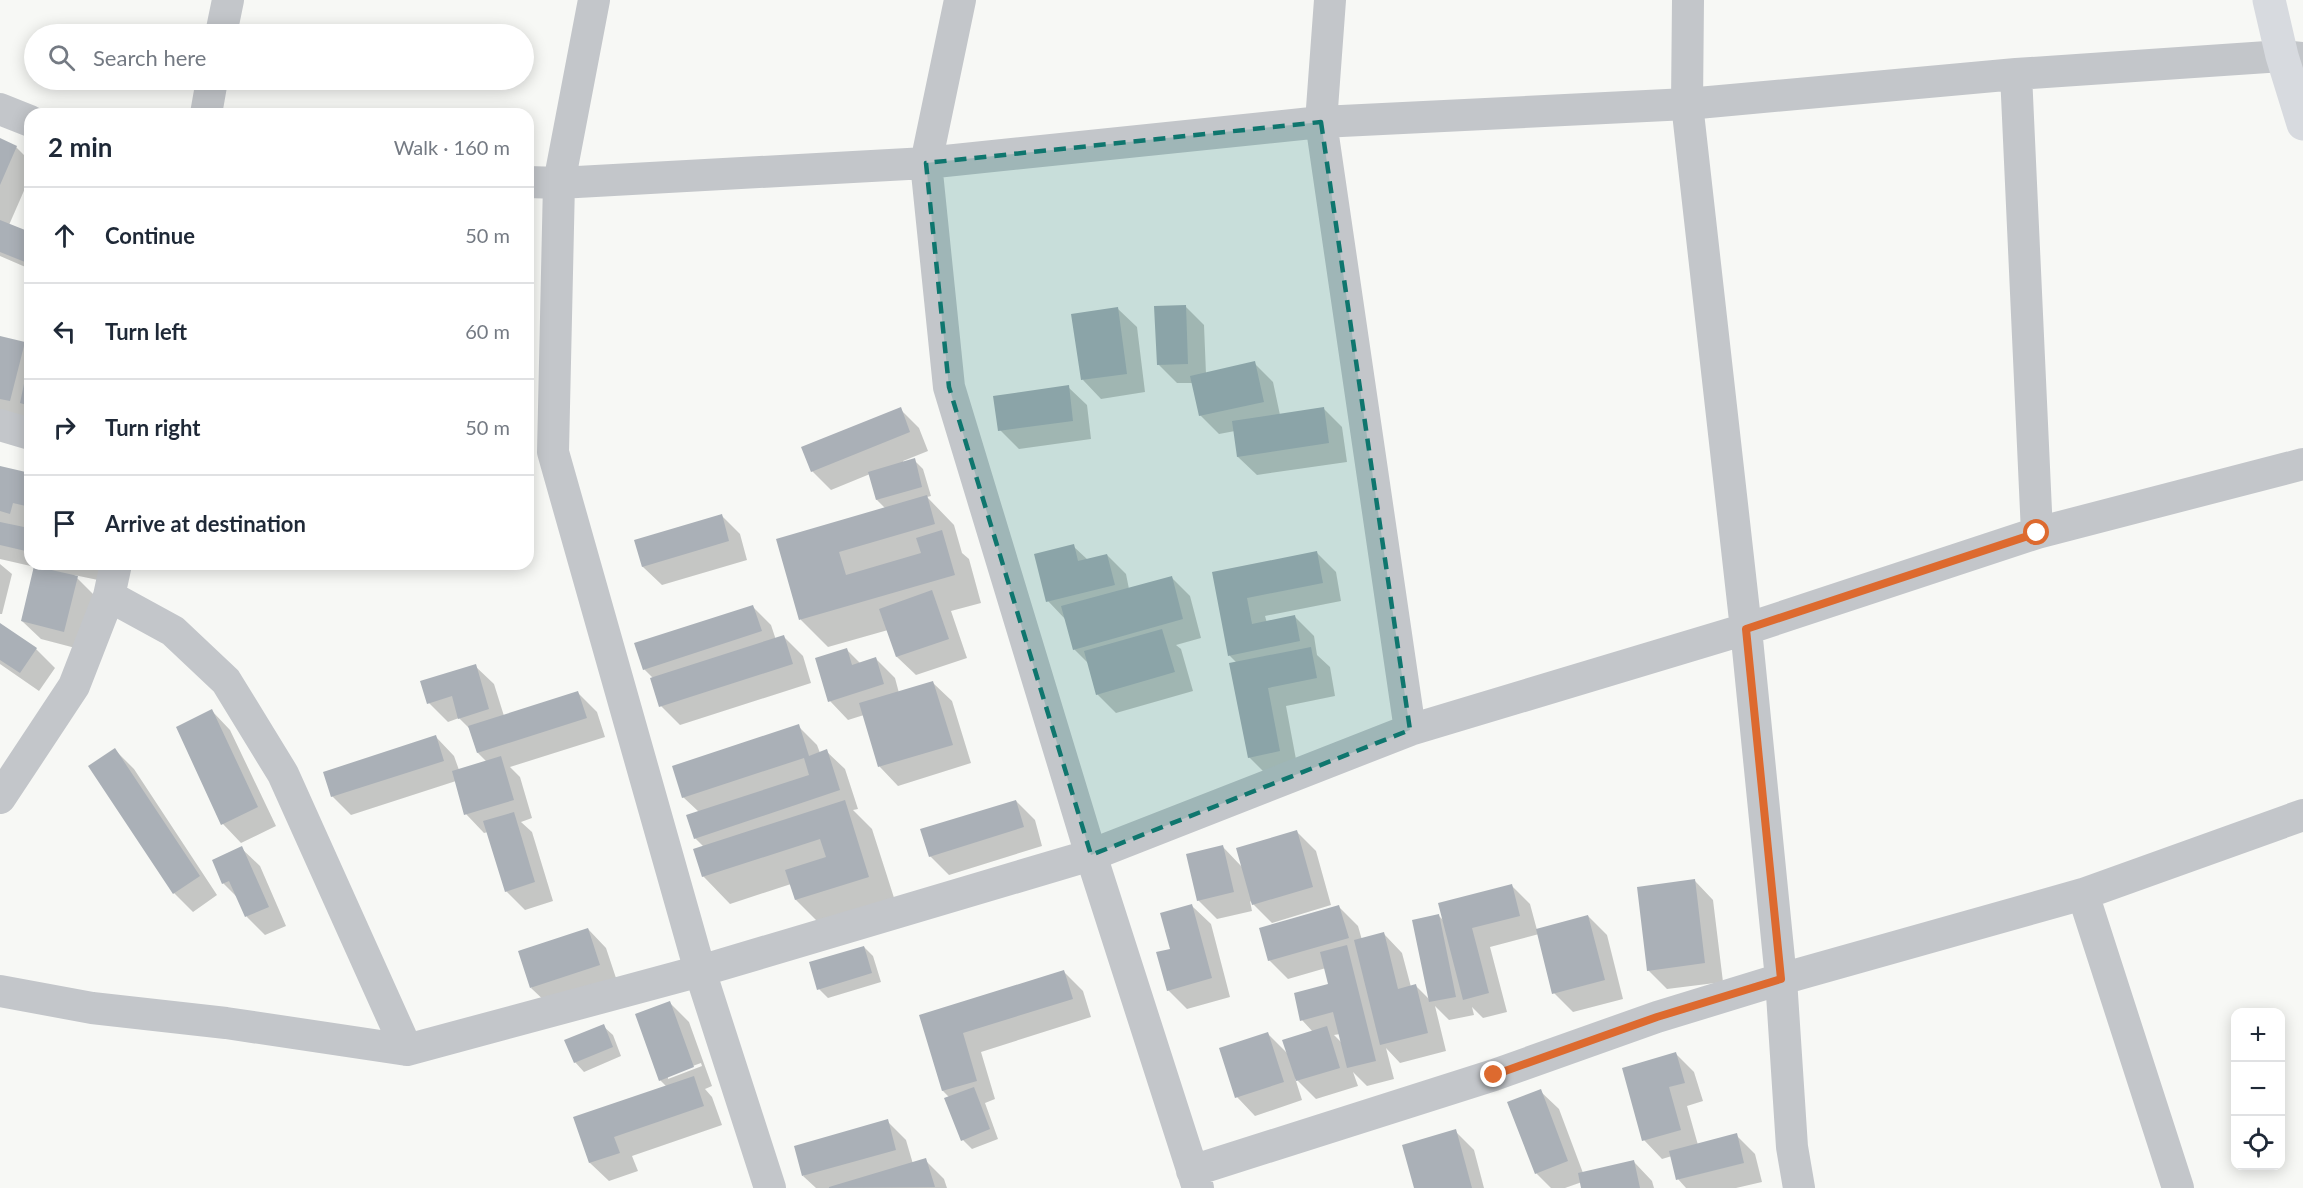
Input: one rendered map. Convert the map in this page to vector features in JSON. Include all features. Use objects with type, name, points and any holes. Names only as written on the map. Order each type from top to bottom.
[{"type":"street","points":[[223,24],[228,0]]},
{"type":"street","points":[[594,0],[560,183],[553,452],[700,971],[770,1188]]},
{"type":"street","points":[[960,0],[926,163],[949,387],[1091,855],[1195,1179],[1657,1017],[1781,979],[2083,894],[2303,815]]},
{"type":"street","points":[[1330,0],[1321,122],[1410,730]]},
{"type":"street","points":[[1688,0],[1687,104],[1746,629],[1781,979],[1792,1147],[1799,1188]]},
{"type":"street","points":[[2270,0],[2293,57],[2303,124]]},
{"type":"street","points":[[534,182],[560,183],[926,163],[1321,122],[1687,104],[2016,74],[2293,57]]},
{"type":"street","points":[[2016,74],[2037,533]]},
{"type":"street","points":[[207,108],[210,90]]},
{"type":"street","points":[[0,109],[24,119]]},
{"type":"street","points":[[0,425],[24,432]]},
{"type":"street","points":[[0,991],[92,1008],[226,1023],[407,1050],[700,971],[1091,855],[1410,730],[1746,629],[2037,533],[2303,464]]},
{"type":"street","points":[[0,798],[74,686],[109,596],[115,570]]},
{"type":"street","points":[[109,596],[173,631],[226,681],[283,774],[407,1050]]},
{"type":"street","points":[[2083,894],[2178,1188]]},
{"type":"highlighted area","points":[[1321,122],[1410,730],[1091,855],[949,387],[926,163]]},
{"type":"building","points":[[0,138],[17,146],[0,185]]},
{"type":"building","points":[[0,220],[24,230],[24,262],[0,252]]},
{"type":"building","points":[[1186,305],[1188,364],[1157,365],[1154,306]]},
{"type":"building","points":[[1118,307],[1127,374],[1081,380],[1071,314]]},
{"type":"building","points":[[0,336],[24,342],[24,346],[10,401],[0,399]]},
{"type":"building","points":[[1255,361],[1264,402],[1199,416],[1190,376]]},
{"type":"building","points":[[24,384],[24,404],[20,403]]},
{"type":"building","points":[[1069,385],[1073,421],[998,431],[993,396]]},
{"type":"building","points":[[901,407],[910,432],[811,472],[801,447]]},
{"type":"building","points":[[1324,407],[1329,443],[1237,457],[1232,421]]},
{"type":"building","points":[[915,458],[922,487],[876,500],[868,472]]},
{"type":"building","points":[[0,466],[24,472],[24,506],[13,503],[10,514],[0,511]]},
{"type":"building","points":[[927,495],[935,524],[839,552],[846,575],[921,553],[916,538],[942,530],[955,575],[799,620],[776,539]]},
{"type":"building","points":[[722,514],[729,541],[642,567],[634,540]]},
{"type":"building","points":[[0,522],[24,527],[24,551],[0,545]]},
{"type":"building","points":[[1074,544],[1078,561],[1107,554],[1115,585],[1046,602],[1034,554]]},
{"type":"building","points":[[1317,551],[1323,583],[1247,598],[1252,624],[1295,615],[1300,641],[1228,656],[1212,572]]},
{"type":"building","points":[[33,570],[52,570],[78,576],[64,632],[21,621]]},
{"type":"building","points":[[1172,576],[1183,619],[1073,650],[1061,606]]},
{"type":"building","points":[[932,590],[949,639],[896,657],[879,609]]},
{"type":"building","points":[[753,605],[762,631],[643,670],[634,643]]},
{"type":"building","points":[[0,623],[37,648],[20,673],[0,660]]},
{"type":"building","points":[[1162,629],[1175,672],[1096,695],[1084,651]]},
{"type":"building","points":[[784,635],[793,664],[659,707],[650,678]]},
{"type":"building","points":[[1311,647],[1317,678],[1268,688],[1280,751],[1248,758],[1229,663]]},
{"type":"building","points":[[847,648],[852,665],[876,657],[884,684],[828,702],[815,658]]},
{"type":"building","points":[[476,664],[489,709],[458,719],[452,696],[427,704],[420,681]]},
{"type":"building","points":[[933,681],[953,745],[878,767],[859,703]]},
{"type":"building","points":[[578,691],[587,718],[477,753],[468,726]]},
{"type":"building","points":[[212,709],[258,807],[221,825],[176,727]]},
{"type":"building","points":[[799,724],[809,756],[827,749],[840,790],[694,839],[686,815],[809,775],[804,758],[682,798],[672,766]]},
{"type":"building","points":[[436,735],[444,761],[331,797],[323,772]]},
{"type":"building","points":[[115,748],[200,876],[173,894],[88,766]]},
{"type":"building","points":[[501,756],[514,800],[464,815],[452,771]]},
{"type":"building","points":[[845,800],[869,877],[795,900],[785,870],[826,857],[820,839],[702,877],[693,849]]},
{"type":"building","points":[[1016,800],[1024,827],[929,857],[920,829]]},
{"type":"building","points":[[514,812],[535,882],[505,892],[483,821]]},
{"type":"building","points":[[1297,830],[1313,887],[1252,905],[1236,848]]},
{"type":"building","points":[[1223,845],[1234,892],[1197,901],[1186,854]]},
{"type":"building","points":[[242,846],[269,907],[245,917],[229,881],[222,884],[212,860]]},
{"type":"building","points":[[1695,879],[1705,963],[1647,971],[1637,887]]},
{"type":"building","points":[[1512,884],[1520,916],[1472,928],[1489,993],[1463,1000],[1438,903]]},
{"type":"building","points":[[1192,904],[1212,978],[1167,991],[1156,952],[1170,949],[1160,913]]},
{"type":"building","points":[[1339,905],[1349,938],[1268,961],[1259,928]]},
{"type":"building","points":[[1439,914],[1456,997],[1429,1002],[1412,920]]},
{"type":"building","points":[[1588,915],[1605,980],[1552,994],[1536,929]]},
{"type":"building","points":[[588,928],[600,965],[530,988],[518,951]]},
{"type":"building","points":[[1384,932],[1398,989],[1416,984],[1428,1033],[1380,1045],[1354,940]]},
{"type":"building","points":[[1347,945],[1376,1061],[1347,1068],[1333,1012],[1300,1021],[1294,993],[1328,984],[1320,952]]},
{"type":"building","points":[[864,946],[872,973],[817,990],[809,962]]},
{"type":"building","points":[[1064,970],[1073,999],[963,1033],[977,1081],[942,1091],[919,1015]]},
{"type":"building","points":[[670,1001],[694,1067],[659,1081],[635,1014]]},
{"type":"building","points":[[604,1024],[613,1047],[574,1063],[564,1040]]},
{"type":"building","points":[[1327,1026],[1340,1068],[1296,1081],[1282,1040]]},
{"type":"building","points":[[1268,1032],[1284,1082],[1235,1098],[1219,1048]]},
{"type":"building","points":[[1676,1052],[1685,1083],[1669,1087],[1681,1130],[1642,1141],[1622,1068]]},
{"type":"building","points":[[694,1076],[704,1106],[614,1137],[620,1153],[589,1163],[573,1117]]},
{"type":"building","points":[[974,1087],[990,1129],[961,1141],[944,1098]]},
{"type":"building","points":[[1541,1089],[1568,1161],[1535,1174],[1507,1102]]},
{"type":"building","points":[[888,1119],[896,1150],[802,1176],[794,1146]]},
{"type":"building","points":[[1456,1129],[1472,1188],[1414,1188],[1402,1145]]},
{"type":"building","points":[[1737,1133],[1744,1163],[1676,1180],[1669,1151]]},
{"type":"building","points":[[926,1158],[935,1187],[829,1188],[829,1187]]},
{"type":"building","points":[[1634,1160],[1640,1188],[1581,1188],[1578,1173]]},
{"type":"route","points":[[1494,1075],[1657,1017],[1781,979],[1746,629],[2037,533]]}]
